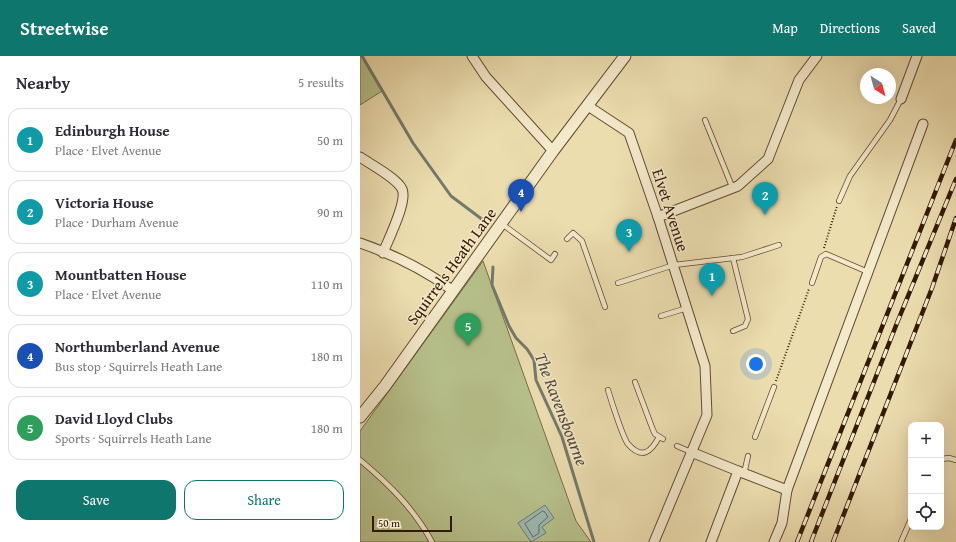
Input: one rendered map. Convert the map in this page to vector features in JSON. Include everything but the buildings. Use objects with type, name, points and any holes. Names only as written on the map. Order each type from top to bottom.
[{"type":"street","points":[[472,56],[486,77],[553,151]]},
{"type":"street","name":"Squirrels Heath Lane","points":[[360,417],[385,386],[452,290],[553,151],[625,56]]},
{"type":"street","points":[[658,217],[738,186],[768,159],[798,80],[817,56]]},
{"type":"street","points":[[901,99],[917,56]]},
{"type":"street","name":"Elvet Avenue","points":[[588,106],[629,133],[674,265],[705,366],[707,415],[654,542]]},
{"type":"street","points":[[774,542],[782,523],[787,490],[923,124]]},
{"type":"street","points":[[360,157],[395,181],[402,189],[403,199],[383,253]]},
{"type":"street","points":[[360,243],[433,276],[452,290]]},
{"type":"street","points":[[691,452],[787,490]]},
{"type":"street","points":[[711,542],[741,472]]},
{"type":"lane","points":[[839,201],[850,176],[895,112],[901,99]]},
{"type":"lane","points":[[705,120],[732,189]]},
{"type":"lane","points":[[501,223],[551,260],[555,254]]},
{"type":"lane","points":[[567,240],[573,233],[582,241],[605,308]]},
{"type":"lane","points":[[618,283],[674,265],[742,257],[779,245]]},
{"type":"lane","points":[[812,283],[821,257],[826,254],[868,272]]},
{"type":"lane","points":[[733,258],[748,319],[745,326],[733,331]]},
{"type":"lane","points":[[661,316],[687,308]]},
{"type":"lane","points":[[608,390],[627,444],[638,451],[646,453],[652,450],[661,438],[653,430],[635,382]]},
{"type":"lane","points":[[755,437],[774,387]]},
{"type":"lane","points":[[677,446],[691,452]]},
{"type":"lane","points":[[741,472],[748,456]]},
{"type":"lane","points":[[944,459],[956,460]]},
{"type":"lane","points":[[360,460],[401,498],[416,516],[432,542]]},
{"type":"lane","points":[[901,542],[908,526]]},
{"type":"path","points":[[821,257],[839,201]]},
{"type":"path","points":[[774,387],[812,283]]},
{"type":"green space","points":[[360,56],[363,56],[382,91],[360,105]]},
{"type":"green space","points":[[483,261],[576,521],[591,542],[360,542],[360,431]]},
{"type":"water","points":[[545,505],[554,518],[542,527],[546,533],[531,542],[518,523]]},
{"type":"waterway","name":"The Ravensbourne","points":[[362,56],[413,143],[451,196],[483,220]]},
{"type":"waterway","name":"The Ravensbourne","points":[[493,267],[492,285],[509,326],[516,338],[527,349],[534,360],[536,380],[562,437],[594,542]]},
{"type":"railway","points":[[797,542],[956,140]]},
{"type":"railway","points":[[811,542],[897,323],[956,179]]},
{"type":"railway","points":[[833,542],[932,288],[956,218]]},
{"type":"place","name":"Northumberland Avenue","points":[[521,212]]},
{"type":"place","name":"Victoria House","points":[[765,215]]},
{"type":"place","name":"Mountbatten House","points":[[629,252]]},
{"type":"place","name":"Edinburgh House","points":[[712,296]]},
{"type":"place","name":"David Lloyd Clubs","points":[[468,346]]}]
